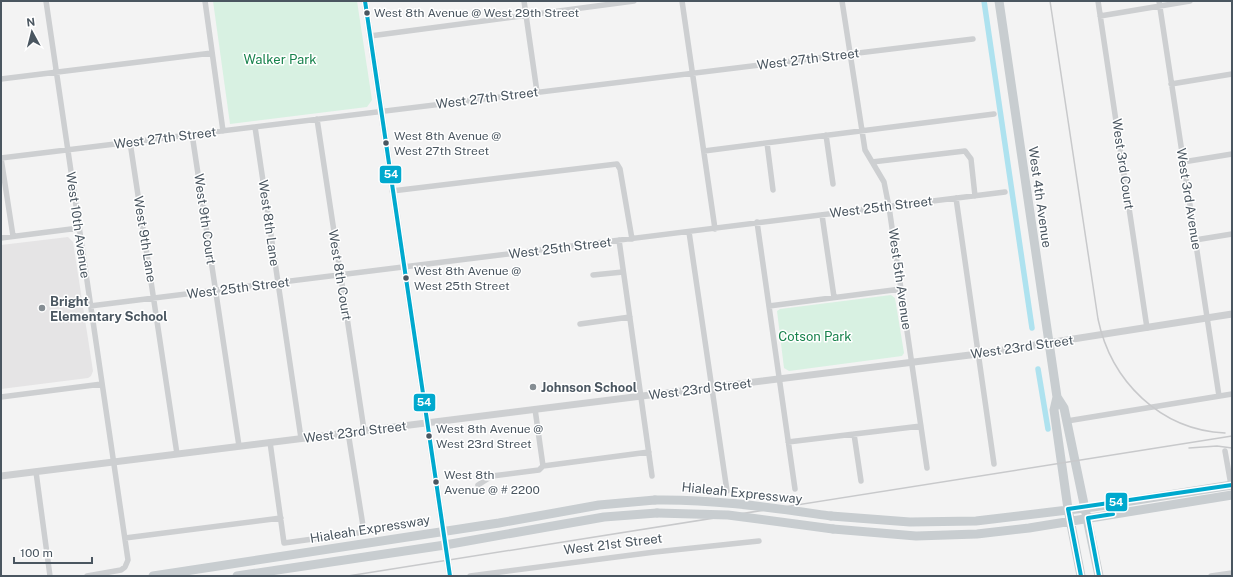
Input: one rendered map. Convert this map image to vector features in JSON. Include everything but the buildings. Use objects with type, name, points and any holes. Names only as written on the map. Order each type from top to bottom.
[{"type":"main road","name":"West 4th Avenue","points":[[999,1],[1057,397],[1054,410],[1068,510],[1081,576]]},
{"type":"main road","name":"West 4th Avenue","points":[[1057,397],[1064,408],[1099,576]]},
{"type":"main road","points":[[1068,510],[1231,485]]},
{"type":"main road","points":[[1070,521],[1232,495]]},
{"type":"main road","name":"Hialeah Expressway","points":[[153,576],[442,530],[499,523],[599,504],[655,500],[709,501],[831,516],[874,520],[944,523],[1007,518],[1068,510]]},
{"type":"main road","name":"Hialeah Expressway","points":[[237,576],[445,545],[604,517],[657,513],[728,515],[881,534],[946,536],[1009,531],[1070,521]]},
{"type":"street","name":"West 10th Avenue","points":[[46,1],[128,560],[125,567],[121,570],[86,576]]},
{"type":"street","points":[[205,1],[223,131]]},
{"type":"street","points":[[365,1],[403,267],[450,576]]},
{"type":"street","points":[[524,1],[537,92]]},
{"type":"street","points":[[370,36],[634,1]]},
{"type":"street","points":[[682,1],[715,229]]},
{"type":"street","name":"West 5th Avenue","points":[[842,1],[864,150],[884,182],[889,207],[927,468]]},
{"type":"street","name":"West 3rd Court","points":[[1098,1],[1147,328]]},
{"type":"street","points":[[1100,16],[1159,4],[1190,1]]},
{"type":"street","name":"West 3rd Avenue","points":[[1159,4],[1219,396]]},
{"type":"street","name":"West 27th Street","points":[[1,158],[973,39]]},
{"type":"street","points":[[1,79],[212,52]]},
{"type":"street","points":[[1171,84],[1232,74]]},
{"type":"street","points":[[704,151],[994,114]]},
{"type":"street","name":"West 8th Court","points":[[317,119],[364,430]]},
{"type":"street","name":"West 8th Lane","points":[[255,127],[300,438]]},
{"type":"street","name":"West 9th Court","points":[[192,134],[239,446]]},
{"type":"street","points":[[826,135],[833,184]]},
{"type":"street","name":"West 9th Lane","points":[[130,142],[177,454]]},
{"type":"street","points":[[767,143],[773,190]]},
{"type":"street","points":[[872,162],[965,151],[971,159],[975,196]]},
{"type":"street","points":[[1183,162],[1232,154]]},
{"type":"street","points":[[1,158],[13,236]]},
{"type":"street","points":[[392,191],[617,164],[620,169],[632,239]]},
{"type":"street","name":"West 25th Street","points":[[90,306],[1005,192]]},
{"type":"street","points":[[956,198],[994,464]]},
{"type":"street","points":[[822,215],[834,297]]},
{"type":"street","points":[[756,222],[795,489]]},
{"type":"street","points":[[1,238],[79,228]]},
{"type":"street","points":[[689,232],[727,491]]},
{"type":"street","points":[[1195,240],[1232,234]]},
{"type":"street","points":[[619,240],[652,476]]},
{"type":"street","points":[[593,275],[623,272]]},
{"type":"street","points":[[769,306],[901,289]]},
{"type":"street","name":"West 23rd Street","points":[[1,476],[978,354],[1232,314]]},
{"type":"street","points":[[580,324],[630,317]]},
{"type":"street","points":[[1,397],[102,384]]},
{"type":"street","points":[[1067,421],[1232,394]]},
{"type":"street","points":[[535,409],[543,466]]},
{"type":"street","points":[[788,442],[921,426]]},
{"type":"street","points":[[270,442],[284,543],[364,532],[348,432]]},
{"type":"street","points":[[854,434],[861,480]]},
{"type":"street","points":[[1225,451],[1231,485]]},
{"type":"street","points":[[478,485],[492,476],[539,470],[543,466],[649,452]]},
{"type":"street","points":[[36,472],[50,576]]},
{"type":"street","points":[[125,538],[281,518]]},
{"type":"street","name":"West 21st Street","points":[[470,576],[662,551],[759,541]]},
{"type":"street","points":[[1211,576],[1232,573]]},
{"type":"shaded area","name":"Bright Elementary School","points":[[68,237],[73,242],[93,371],[91,376],[88,378],[1,389],[1,245]]},
{"type":"green space","name":"Walker Park","points":[[213,1],[357,1],[372,100],[367,107],[230,124]]},
{"type":"green space","name":"Cotson Park","points":[[891,295],[895,298],[904,353],[902,356],[789,371],[784,368],[777,311],[780,309]]},
{"type":"waterway","points":[[984,1],[1032,328]]},
{"type":"waterway","points":[[1038,369],[1048,429]]},
{"type":"railway","points":[[1050,1],[1098,319],[1105,342],[1114,363],[1127,382],[1142,398],[1160,412],[1180,423],[1201,430],[1225,433]]},
{"type":"railway","points":[[348,576],[1232,436]]},
{"type":"railway","points":[[1189,448],[1217,446],[1232,448]]},
{"type":"transit line","name":"54","points":[[365,1],[450,576]]},
{"type":"transit line","name":"54","points":[[1081,576],[1068,509],[1232,485]]},
{"type":"transit line","name":"54","points":[[1099,576],[1088,518],[1113,514]]},
{"type":"place","name":"West 8th Avenue @ West 29th Street","points":[[367,13]]},
{"type":"place","name":"West 8th Avenue @ West 27th Street","points":[[386,143]]},
{"type":"place","name":"West 8th Avenue @ West 25th Street","points":[[406,278]]},
{"type":"place","name":"Bright Elementary School","points":[[42,308]]},
{"type":"place","name":"Johnson School","points":[[533,387]]},
{"type":"place","name":"West 8th Avenue @ West 23rd Street","points":[[429,436]]},
{"type":"place","name":"West 8th Avenue @ # 2200","points":[[436,482]]}]
